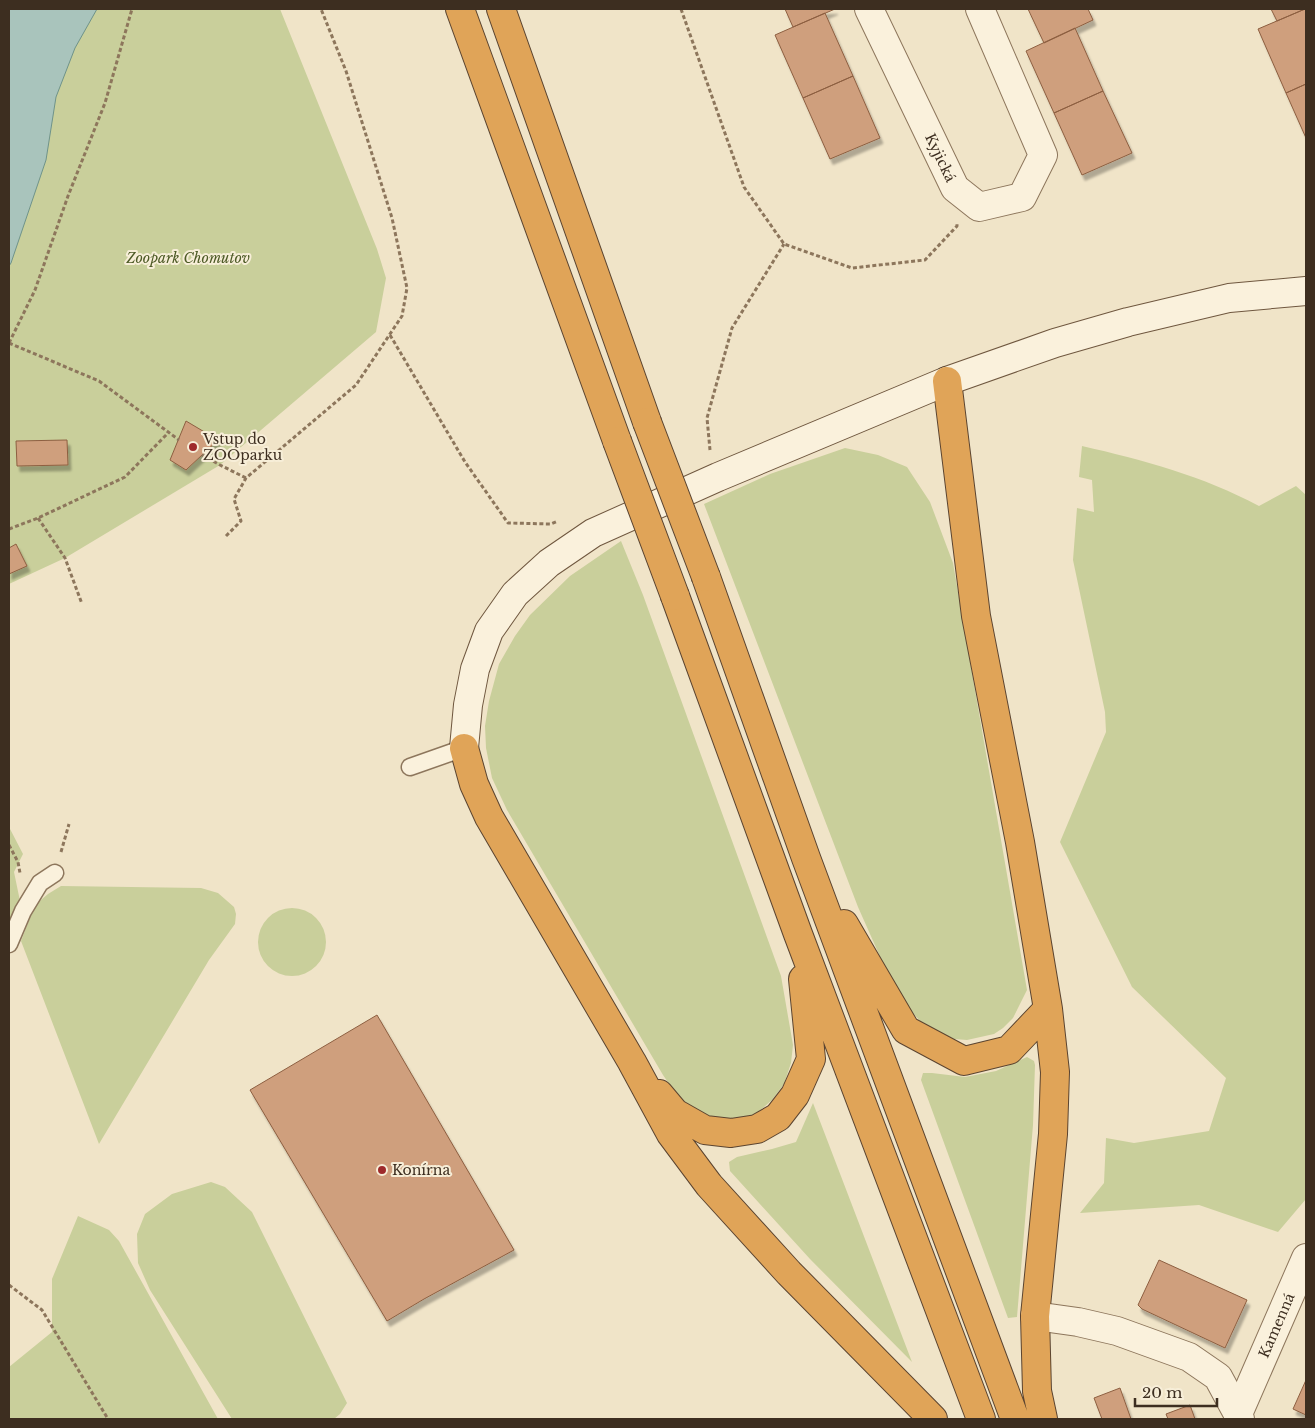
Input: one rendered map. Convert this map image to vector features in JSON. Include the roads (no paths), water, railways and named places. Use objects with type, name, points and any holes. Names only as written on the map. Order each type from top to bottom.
[{"type":"highway","points":[[460,9],[798,934],[981,1419]]},
{"type":"highway","points":[[501,9],[647,422],[706,577],[806,858],[1015,1419]]},
{"type":"highway","points":[[947,381],[976,616],[1020,842],[1048,1009],[1055,1072],[1053,1116],[1035,1316],[1038,1391],[1043,1419]]},
{"type":"highway","points":[[464,748],[474,784],[489,817],[632,1062],[671,1134],[709,1185],[789,1273],[934,1419]]},
{"type":"highway","points":[[806,858],[906,1030],[964,1060],[1009,1050],[1048,1009]]},
{"type":"highway","points":[[632,1062],[675,1113],[705,1130],[731,1134],[757,1129],[778,1117],[795,1095],[812,1059],[798,934]]},
{"type":"street","name":"Kyjická","points":[[869,9],[956,188],[979,207],[1022,197],[1043,155],[980,9]]},
{"type":"street","points":[[464,748],[468,705],[475,669],[489,631],[515,594],[549,563],[593,533],[718,477],[947,381],[1055,342],[1229,298],[1306,291]]},
{"type":"street","name":"Kamenná","points":[[1239,1416],[1306,1258]]},
{"type":"street","points":[[1035,1316],[1078,1322],[1117,1331],[1189,1357],[1218,1377],[1239,1416]]},
{"type":"lane","points":[[410,767],[464,748]]},
{"type":"lane","points":[[9,944],[23,911],[40,883],[55,873]]},
{"type":"water","points":[[9,9],[97,9],[75,48],[56,97],[46,160],[9,266]]},
{"type":"place","name":"Vstup do ZOOparku","points":[[193,447]]},
{"type":"place","name":"Konírna","points":[[382,1170]]},
{"type":"park label","name":"Zoopark Chomutov","points":[[188,258]]}]
